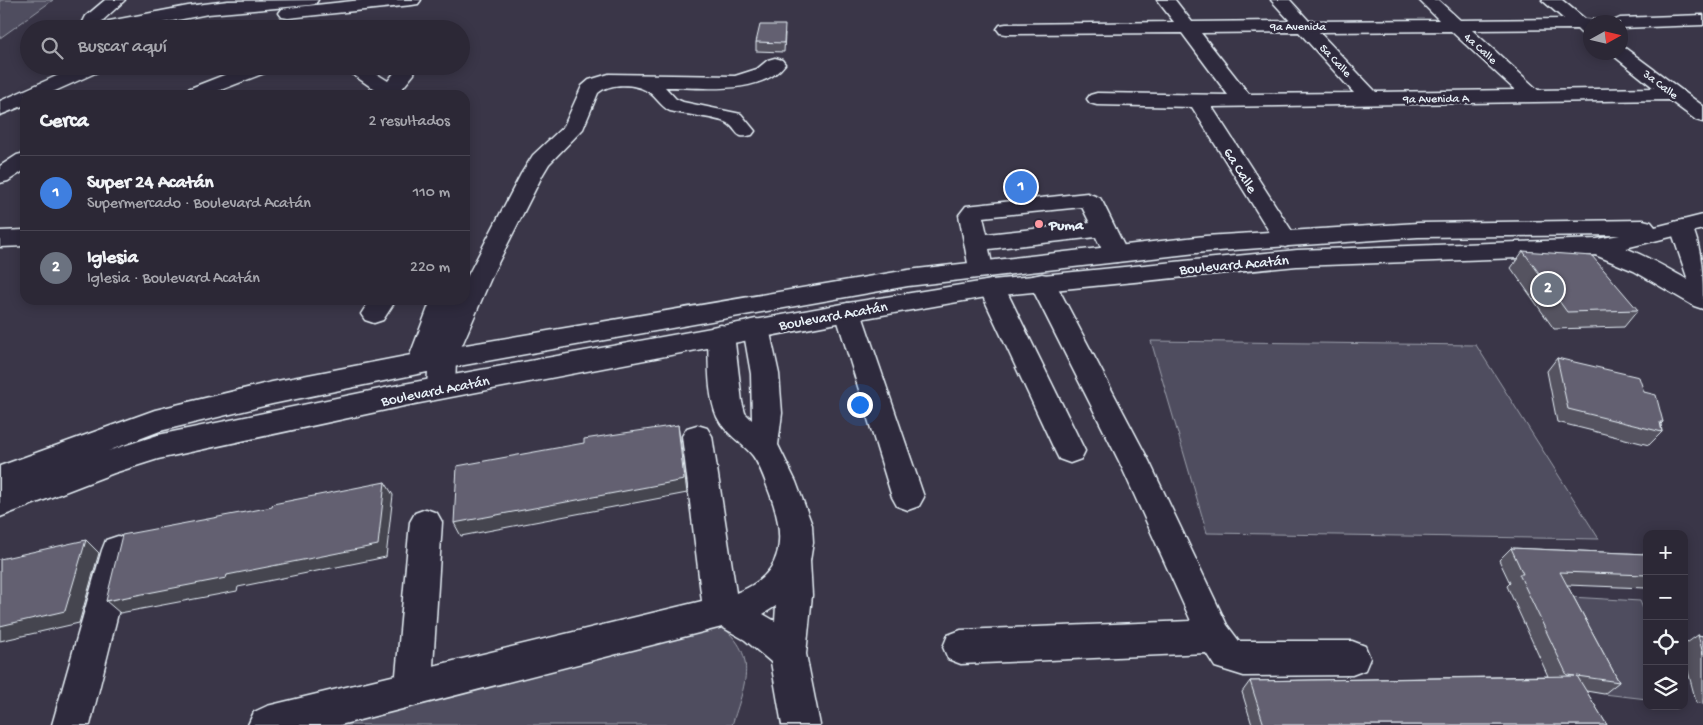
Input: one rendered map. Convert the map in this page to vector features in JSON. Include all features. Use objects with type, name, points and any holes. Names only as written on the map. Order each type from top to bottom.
[{"type":"street","points":[[92,20],[116,0]]},
{"type":"street","points":[[145,20],[191,10],[309,0]]},
{"type":"street","points":[[239,20],[365,2],[412,0]]},
{"type":"street","points":[[1166,0],[1242,99]]},
{"type":"street","name":"5a Calle","points":[[1280,0],[1372,98]]},
{"type":"street","name":"4a Calle","points":[[1428,0],[1534,96]]},
{"type":"street","points":[[1551,0],[1583,24]]},
{"type":"street","points":[[1679,5],[1702,20]]},
{"type":"street","points":[[1628,23],[1702,20]]},
{"type":"street","name":"9a Avenida","points":[[1006,29],[1455,25],[1583,27]]},
{"type":"street","name":"3a Calle","points":[[1628,60],[1703,116]]},
{"type":"street","points":[[470,292],[532,174],[541,160],[573,129],[589,90],[596,84],[609,80],[736,82],[764,73],[774,64]]},
{"type":"street","points":[[41,90],[74,75]]},
{"type":"street","points":[[203,90],[242,75]]},
{"type":"street","points":[[363,75],[384,90]]},
{"type":"street","points":[[391,90],[403,75]]},
{"type":"street","points":[[638,80],[655,87],[670,104],[676,107],[734,118],[745,130]]},
{"type":"street","name":"9a Avenida A","points":[[1198,101],[1674,94]]},
{"type":"street","points":[[0,109],[20,99]]},
{"type":"street","points":[[1097,99],[1198,101]]},
{"type":"street","name":"6a Calle","points":[[1198,101],[1285,239]]},
{"type":"street","points":[[0,176],[20,163]]},
{"type":"street","points":[[1070,452],[987,279],[976,243],[971,215],[974,211],[980,210],[1087,200],[1092,202],[1116,254]]},
{"type":"street","points":[[1693,224],[1703,286]]},
{"type":"street","name":"Boulevard Acatán","points":[[0,479],[155,421],[272,393],[431,361],[808,294],[987,279],[1042,282],[1297,258],[1597,247],[1643,232],[1693,224]]},
{"type":"street","points":[[976,243],[1105,229]]},
{"type":"street","name":"Boulevard Acatán","points":[[0,504],[104,464],[158,447],[441,388],[606,358],[721,334],[848,312],[987,279],[1116,254],[1205,244],[1418,230],[1643,232]]},
{"type":"street","points":[[0,239],[20,238]]},
{"type":"street","points":[[1597,247],[1643,265],[1703,300]]},
{"type":"street","points":[[1042,282],[1134,461],[1215,636],[1228,655],[1244,659],[1352,658]]},
{"type":"street","points":[[441,388],[431,361],[443,305]]},
{"type":"street","points":[[431,361],[463,305]]},
{"type":"street","points":[[848,312],[908,497]]},
{"type":"street","points":[[756,328],[765,374],[768,413],[763,447]]},
{"type":"street","points":[[267,725],[745,606],[767,596],[783,580],[793,561],[798,543],[797,524],[780,478],[763,447],[732,417],[721,334]]},
{"type":"street","points":[[697,436],[722,611]]},
{"type":"street","points":[[413,688],[426,522]]},
{"type":"street","points":[[71,725],[118,550]]},
{"type":"street","points":[[793,561],[795,596],[788,654],[801,725]]},
{"type":"street","points":[[722,611],[768,634],[788,654]]},
{"type":"street","points":[[961,647],[1215,636]]},
{"type":"shaded area","points":[[0,0],[53,0],[25,20],[20,20],[20,24],[0,38]]},
{"type":"shaded area","points":[[1151,341],[1476,345],[1599,539],[1207,533]]},
{"type":"shaded area","points":[[1553,596],[1640,601],[1643,608],[1643,699],[1604,694]]},
{"type":"shaded area","points":[[718,624],[731,635],[740,647],[746,670],[741,696],[732,725],[303,725]]},
{"type":"building","points":[[760,25],[785,25],[784,43],[756,42]]},
{"type":"building","points":[[1523,251],[1592,256],[1638,310],[1567,312]]},
{"type":"building","points":[[1557,358],[1639,377],[1644,392],[1656,395],[1663,422],[1660,422],[1662,432],[1568,409]]},
{"type":"building","points":[[678,425],[684,480],[454,523],[457,466],[584,443],[584,439]]},
{"type":"building","points":[[385,482],[378,545],[227,575],[226,578],[106,601],[122,535],[272,507],[273,504]]},
{"type":"building","points":[[86,540],[65,611],[0,626],[0,559]]},
{"type":"building","points":[[1511,548],[1643,554],[1643,575],[1560,572],[1619,682],[1577,676],[1607,725],[1264,725],[1250,681],[1575,676],[1567,675],[1519,574],[1523,574]]},
{"type":"building","points":[[1698,635],[1703,636],[1703,654]]},
{"type":"place","name":"Super 24 Acatán","points":[[1021,187]]},
{"type":"place","name":"Puma","points":[[1039,224]]},
{"type":"place","name":"Iglesia","points":[[1548,289]]}]
